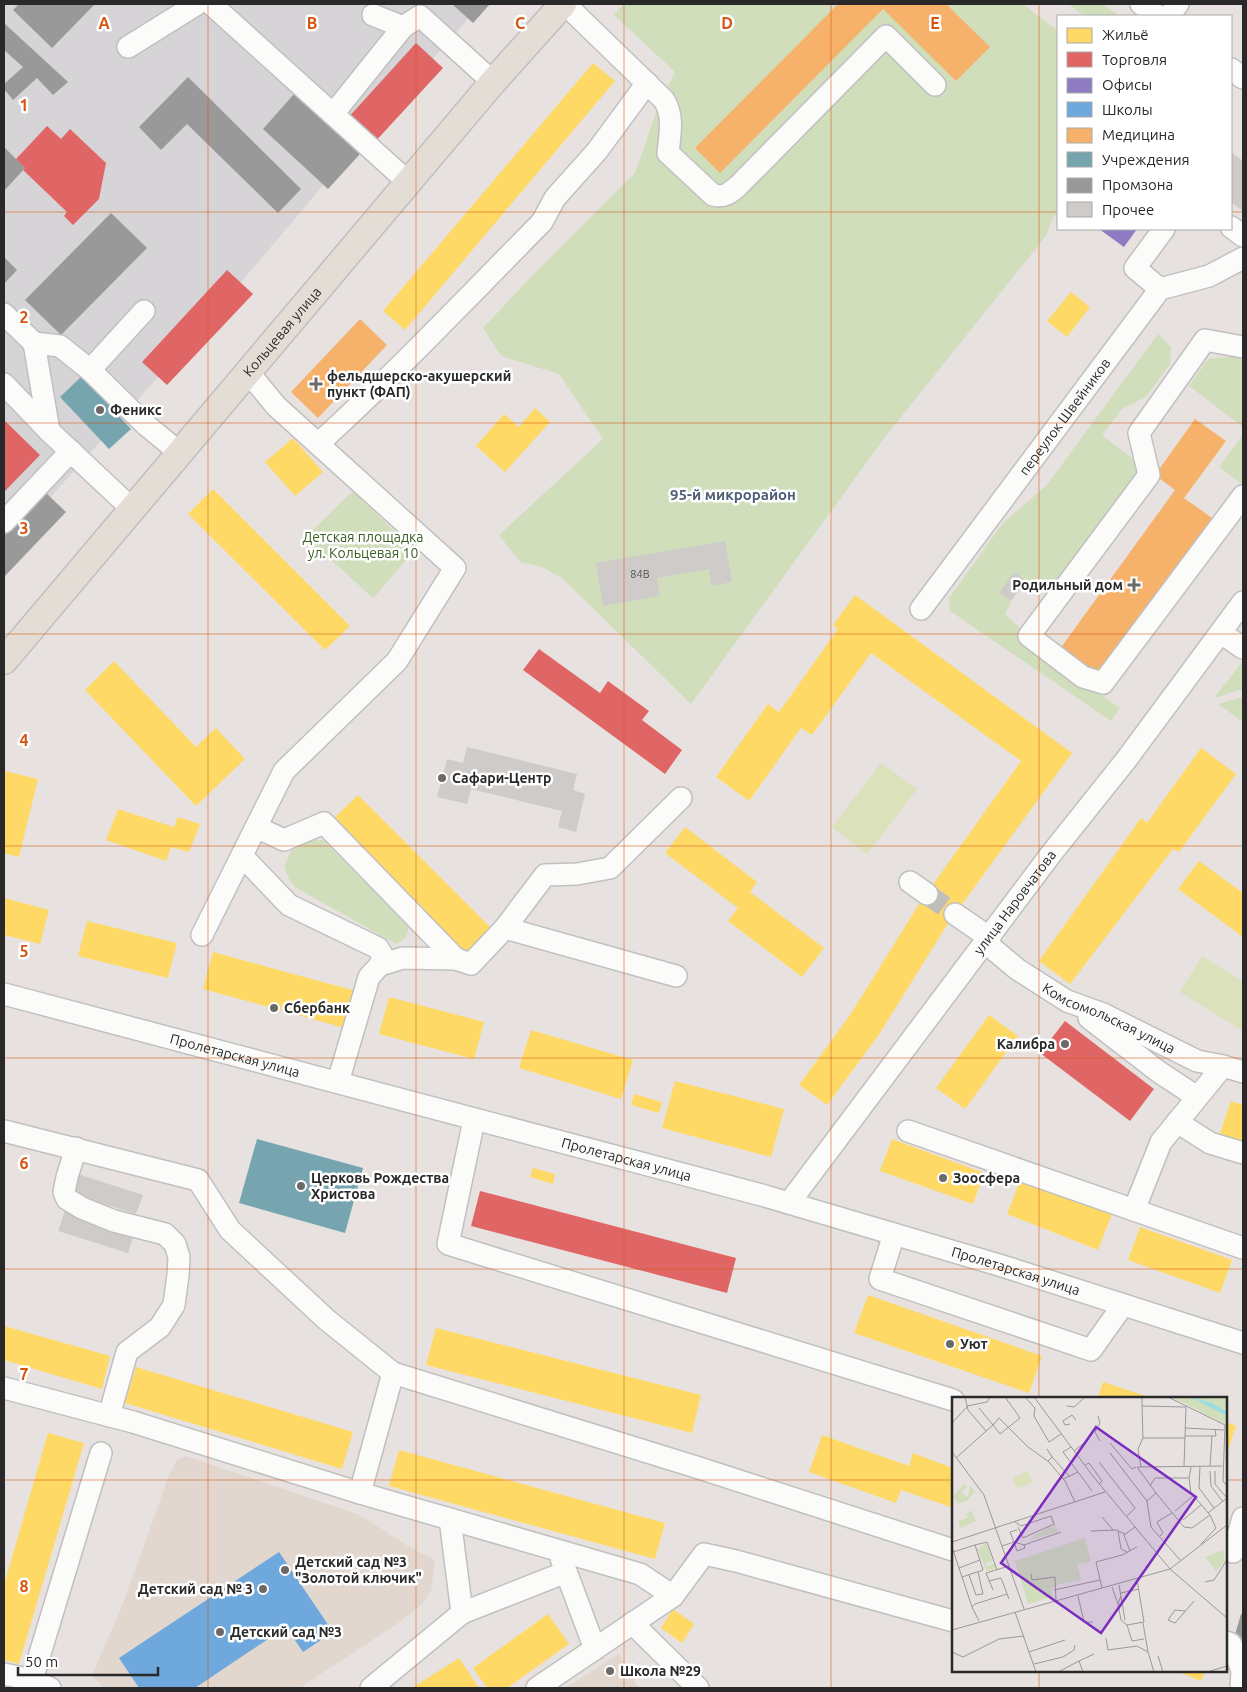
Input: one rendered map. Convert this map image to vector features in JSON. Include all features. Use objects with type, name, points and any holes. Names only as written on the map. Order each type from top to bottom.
[{"type":"main road","name":"Кольцевая улица","points":[[5,656],[180,453],[493,82],[564,4]]},
{"type":"street","points":[[128,47],[197,4]]},
{"type":"street","points":[[211,4],[408,182]]},
{"type":"street","points":[[564,4],[664,100],[669,108],[671,117],[668,153],[713,196],[727,195],[738,186],[886,36],[935,85]]},
{"type":"street","points":[[1141,4],[1157,15]]},
{"type":"street","points":[[1170,15],[1178,4]]},
{"type":"street","points":[[373,16],[403,27]]},
{"type":"street","points":[[333,114],[403,27],[420,16],[493,82]]},
{"type":"street","points":[[1232,70],[1243,78]]},
{"type":"street","points":[[318,444],[418,349],[542,222],[555,198],[597,151],[647,83]]},
{"type":"street","points":[[1232,228],[1243,236]]},
{"type":"street","points":[[1163,230],[1136,268],[1160,288],[1209,276],[1243,258]]},
{"type":"street","name":"переулок Швейников","points":[[921,609],[1160,288]]},
{"type":"street","points":[[90,370],[144,311]]},
{"type":"street","points":[[4,314],[34,343],[49,431]]},
{"type":"street","points":[[1243,347],[1205,340],[1139,433],[1149,475],[1029,636],[1083,677],[1103,683],[1243,496]]},
{"type":"street","points":[[34,343],[60,346],[90,370],[146,425],[180,453]]},
{"type":"street","points":[[202,935],[284,771],[396,661],[455,568],[276,406],[248,372]]},
{"type":"street","points":[[4,384],[49,431],[132,509]]},
{"type":"street","points":[[4,522],[71,451]]},
{"type":"street","name":"улица Наровчатова","points":[[789,1203],[1051,854],[1126,760],[1243,602]]},
{"type":"street","points":[[1220,633],[1243,648]]},
{"type":"street","points":[[380,965],[402,958],[456,959],[471,964],[505,928],[545,875],[577,874],[610,868],[682,798]]},
{"type":"street","points":[[256,827],[284,840],[324,823],[456,959]]},
{"type":"street","points":[[242,856],[289,905],[378,948],[383,956],[380,965],[369,977],[338,1082]]},
{"type":"street","name":"Комсомольская улица","points":[[955,914],[988,940],[1017,969],[1068,1001],[1103,1014],[1197,1061],[1243,1072]]},
{"type":"street","points":[[505,928],[676,976]]},
{"type":"street","name":"Пролетарская улица","points":[[4,994],[789,1203],[999,1265],[1243,1344]]},
{"type":"street","points":[[1068,1001],[1159,1072],[1197,1097]]},
{"type":"street","points":[[1134,1210],[1160,1142],[1223,1066]]},
{"type":"street","points":[[474,1120],[448,1244],[952,1400]]},
{"type":"street","points":[[1177,1122],[1210,1142],[1243,1153]]},
{"type":"street","points":[[4,1131],[198,1180],[230,1230],[327,1320],[392,1373],[696,1467],[952,1550]]},
{"type":"street","points":[[908,1131],[1243,1248]]},
{"type":"street","points":[[76,1148],[66,1177],[64,1192],[67,1199],[82,1208],[114,1221],[165,1234],[175,1244],[179,1257],[174,1305],[160,1327],[127,1352],[110,1416]]},
{"type":"street","points":[[894,1234],[880,1279],[1091,1350],[1123,1305]]},
{"type":"street","points":[[360,1493],[392,1373]]},
{"type":"street","points":[[4,1388],[110,1416],[360,1493],[640,1574],[673,1596]]},
{"type":"street","points":[[4,1674],[41,1684],[101,1454]]},
{"type":"street","points":[[1232,1552],[1243,1518]]},
{"type":"street","points":[[450,1519],[462,1613]]},
{"type":"street","points":[[558,1550],[595,1649]]},
{"type":"street","points":[[537,1688],[673,1596],[704,1554],[736,1561],[952,1621]]},
{"type":"street","points":[[371,1688],[462,1613],[566,1572]]},
{"type":"street","points":[[632,1623],[698,1688]]},
{"type":"street","points":[[1227,1642],[1231,1644],[1242,1670],[1241,1688]]},
{"type":"shaded area","points":[[4,4],[481,4],[361,141],[202,328],[4,549]]},
{"type":"shaded area","name":"Детский сад №3 \"Золотой ключик\"","points":[[186,1456],[360,1515],[411,1548],[435,1560],[431,1591],[421,1605],[397,1624],[301,1687],[103,1688],[92,1675],[124,1601],[168,1478],[176,1461]]},
{"type":"shaded area","name":"Школа №29","points":[[619,1654],[639,1688],[566,1688]]},
{"type":"green space","points":[[623,4],[1023,4],[1057,30],[1057,212],[1052,219],[1046,236],[885,437],[691,704],[563,579],[542,567],[520,562],[499,535],[603,439],[559,374],[501,356],[483,328],[635,173],[658,107],[675,72],[614,15]]},
{"type":"green space","points":[[1068,4],[1102,4],[1118,15],[1084,15]]},
{"type":"green space","points":[[1158,334],[1171,347],[1170,364],[1146,397],[1122,409],[1102,435],[1133,459],[1139,474],[1053,593],[1014,572],[1000,592],[1011,601],[1005,614],[1023,631],[1026,643],[1120,708],[1111,721],[950,611],[949,598],[1003,523],[1046,486]]},
{"type":"green space","points":[[1239,356],[1243,359],[1243,427],[1189,386],[1208,359]]},
{"type":"green space","points":[[1243,435],[1243,482],[1242,484],[1219,467]]},
{"type":"green space","name":"Детская площадка ул. Кольцевая 10","points":[[353,491],[414,551],[373,598],[306,537]]},
{"type":"green space","points":[[1243,661],[1243,689],[1214,698]]},
{"type":"green space","points":[[1243,697],[1243,722],[1218,704]]},
{"type":"green space","points":[[881,763],[917,789],[867,854],[832,827]]},
{"type":"green space","points":[[311,840],[323,840],[408,926],[408,932],[404,939],[396,944],[295,887],[289,879],[284,866],[291,851]]},
{"type":"green space","points":[[1202,956],[1243,982],[1243,1031],[1180,992]]},
{"type":"building: Жильё","points":[[593,63],[615,81],[405,330],[383,311]]},
{"type":"building: Жильё","points":[[1071,292],[1090,307],[1067,337],[1047,321]]},
{"type":"building: Жильё","points":[[535,408],[550,422],[505,472],[476,446],[504,414],[519,427]]},
{"type":"building: Жильё","points":[[293,438],[323,472],[295,496],[265,462]]},
{"type":"building: Жильё","points":[[213,489],[350,626],[325,650],[188,514]]},
{"type":"building: Жильё","points":[[855,595],[1072,753],[947,925],[878,1036],[827,1105],[799,1085],[850,1015],[919,904],[1021,761],[871,653],[812,735],[801,728],[749,801],[716,777],[768,704],[779,712],[838,629],[833,625]]},
{"type":"building: Жильё","points":[[114,661],[196,747],[216,728],[245,759],[196,806],[85,690]]},
{"type":"building: Жильё","points":[[1201,748],[1236,774],[1179,852],[1173,849],[1070,984],[1039,961],[1141,818],[1147,823]]},
{"type":"building: Жильё","points":[[5,771],[38,779],[19,857],[4,853]]},
{"type":"building: Жильё","points":[[358,795],[492,929],[465,956],[331,821]]},
{"type":"building: Жильё","points":[[118,809],[174,827],[178,817],[200,824],[189,852],[171,847],[166,861],[106,840]]},
{"type":"building: Жильё","points":[[685,827],[757,882],[750,892],[824,948],[802,977],[728,921],[738,908],[665,853]]},
{"type":"building: Жильё","points":[[1199,861],[1243,893],[1243,937],[1178,889]]},
{"type":"building: Жильё","points":[[4,898],[49,910],[40,944],[4,935]]},
{"type":"building: Жильё","points":[[87,921],[177,943],[168,978],[78,956]]},
{"type":"building: Жильё","points":[[213,952],[356,991],[345,1028],[203,989]]},
{"type":"building: Жильё","points":[[389,997],[484,1022],[474,1059],[379,1034]]},
{"type":"building: Жильё","points":[[989,1015],[1018,1036],[965,1109],[936,1088]]},
{"type":"building: Жильё","points":[[531,1030],[633,1060],[621,1099],[519,1068]]},
{"type":"building: Жильё","points":[[675,1081],[784,1109],[771,1157],[662,1128]]},
{"type":"building: Жильё","points":[[634,1094],[662,1102],[659,1113],[631,1105]]},
{"type":"building: Жильё","points":[[1231,1101],[1243,1105],[1243,1145],[1219,1136]]},
{"type":"building: Жильё","points":[[892,1139],[984,1173],[973,1204],[880,1171]]},
{"type":"building: Жильё","points":[[533,1168],[555,1174],[553,1184],[530,1177]]},
{"type":"building: Жильё","points":[[1021,1178],[1112,1214],[1098,1250],[1007,1214]]},
{"type":"building: Жильё","points":[[1140,1227],[1232,1260],[1220,1293],[1128,1260]]},
{"type":"building: Жильё","points":[[868,1295],[1042,1356],[1029,1393],[854,1333]]},
{"type":"building: Жильё","points":[[4,1326],[110,1356],[102,1389],[4,1360]]},
{"type":"building: Жильё","points":[[436,1328],[701,1395],[692,1433],[426,1365]]},
{"type":"building: Жильё","points":[[136,1367],[353,1432],[342,1469],[125,1403]]},
{"type":"building: Жильё","points":[[1103,1382],[1149,1397],[1098,1397]]},
{"type":"building: Жильё","points":[[1227,1422],[1236,1426],[1227,1453]]},
{"type":"building: Жильё","points":[[48,1433],[84,1443],[19,1664],[4,1660],[4,1585]]},
{"type":"building: Жильё","points":[[822,1435],[909,1466],[913,1453],[952,1468],[952,1508],[901,1490],[896,1503],[809,1472]]},
{"type":"building: Жильё","points":[[399,1450],[665,1523],[655,1559],[389,1486]]},
{"type":"building: Жильё","points":[[673,1609],[694,1624],[682,1643],[661,1628]]},
{"type":"building: Жильё","points":[[548,1614],[569,1644],[507,1688],[487,1688],[473,1668]]},
{"type":"building: Жильё","points":[[459,1658],[479,1688],[412,1688]]},
{"type":"building: Жильё","points":[[1178,1672],[1205,1672],[1201,1681]]},
{"type":"building: Торговля","points":[[416,43],[443,68],[373,144],[346,120]]},
{"type":"building: Торговля","points":[[47,126],[61,139],[70,129],[106,163],[99,199],[73,225],[64,216],[67,212],[23,170],[25,168],[16,159]]},
{"type":"building: Торговля","points":[[227,270],[253,294],[167,385],[142,362]]},
{"type":"building: Торговля","points":[[4,420],[40,455],[4,492]]},
{"type":"building: Торговля","points":[[539,649],[600,693],[608,681],[649,711],[642,720],[682,750],[665,774],[523,670]]},
{"type":"building: Торговля","points":[[1065,1021],[1154,1089],[1130,1121],[1040,1053]]},
{"type":"building: Торговля","points":[[480,1191],[736,1258],[727,1293],[471,1226]]},
{"type":"building: Офисы","points":[[1100,230],[1136,230],[1124,247]]},
{"type":"building: Школы","name":"Детский сад № 3","points":[[279,1552],[333,1632],[303,1652],[286,1627],[195,1688],[139,1688],[119,1658]]},
{"type":"building: Медицина","points":[[838,4],[946,4],[990,47],[956,81],[883,9],[720,173],[695,148]]},
{"type":"building: Медицина","points":[[360,319],[387,345],[318,418],[291,392]]},
{"type":"building: Медицина","name":"Родильный дом","points":[[1195,419],[1226,441],[1184,498],[1212,518],[1094,680],[1057,653],[1175,490],[1155,475]]},
{"type":"building: Учреждения","points":[[82,376],[131,429],[109,449],[60,397]]},
{"type":"building: Учреждения","name":"Церковь Рождества Христова","points":[[257,1139],[363,1168],[345,1233],[239,1203]]},
{"type":"building: Промзона","points":[[19,4],[95,4],[52,48],[13,10]]},
{"type":"building: Промзона","points":[[452,4],[490,4],[473,23]]},
{"type":"building: Промзона","points":[[4,23],[68,82],[53,95],[37,78],[13,100],[4,89],[4,84],[23,67],[4,50]]},
{"type":"building: Промзона","points":[[188,77],[301,189],[278,213],[187,124],[161,150],[139,127]]},
{"type":"building: Промзона","points":[[294,94],[360,154],[328,189],[263,129]]},
{"type":"building: Промзона","points":[[4,147],[25,168],[4,191]]},
{"type":"building: Промзона","points":[[111,213],[147,248],[61,335],[25,300]]},
{"type":"building: Промзона","points":[[4,257],[17,270],[4,284]]},
{"type":"building: Промзона","points":[[46,493],[66,512],[4,577],[4,536]]},
{"type":"building: Промзона","points":[[1241,1614],[1243,1614],[1243,1641],[1234,1638]]},
{"type":"building: Прочее","points":[[1232,153],[1243,161],[1243,211],[1232,203]]},
{"type":"building: Прочее","points":[[725,541],[732,582],[711,586],[709,569],[657,578],[660,596],[603,606],[596,563]]},
{"type":"building: Прочее","points":[[1014,572],[1026,580],[1011,601],[999,593]]},
{"type":"building: Прочее","points":[[467,747],[577,774],[573,790],[585,794],[576,832],[558,827],[562,811],[471,789],[467,804],[437,797],[447,759],[463,763]]},
{"type":"building: Прочее","points":[[78,1174],[143,1195],[136,1214],[72,1194]]},
{"type":"building: Прочее","points":[[65,1211],[135,1232],[128,1253],[58,1231]]},
{"type":"tunnel","points":[[927,894],[955,914]]},
{"type":"place","name":"фельдшерско-акушерский пункт (ФАП)","points":[[316,384]]},
{"type":"place","name":"Феникс","points":[[100,410]]},
{"type":"place","name":"Родильный дом","points":[[1134,585]]},
{"type":"place","name":"Сафари-Центр","points":[[442,778]]},
{"type":"place","name":"Сбербанк","points":[[274,1008]]},
{"type":"place","name":"Калибра","points":[[1065,1044]]},
{"type":"place","name":"Зоосфера","points":[[943,1178]]},
{"type":"place","name":"Церковь Рождества Христова","points":[[301,1186]]},
{"type":"place","name":"Уют","points":[[950,1344]]},
{"type":"place","name":"Детский сад №3 \"Золотой ключик\"","points":[[285,1570]]},
{"type":"place","name":"Детский сад № 3","points":[[263,1589]]},
{"type":"place","name":"Детский сад №3","points":[[220,1632]]},
{"type":"place","name":"Школа №29","points":[[610,1671]]},
{"type":"district","name":"95-й микрорайон","points":[[733,494]]}]
